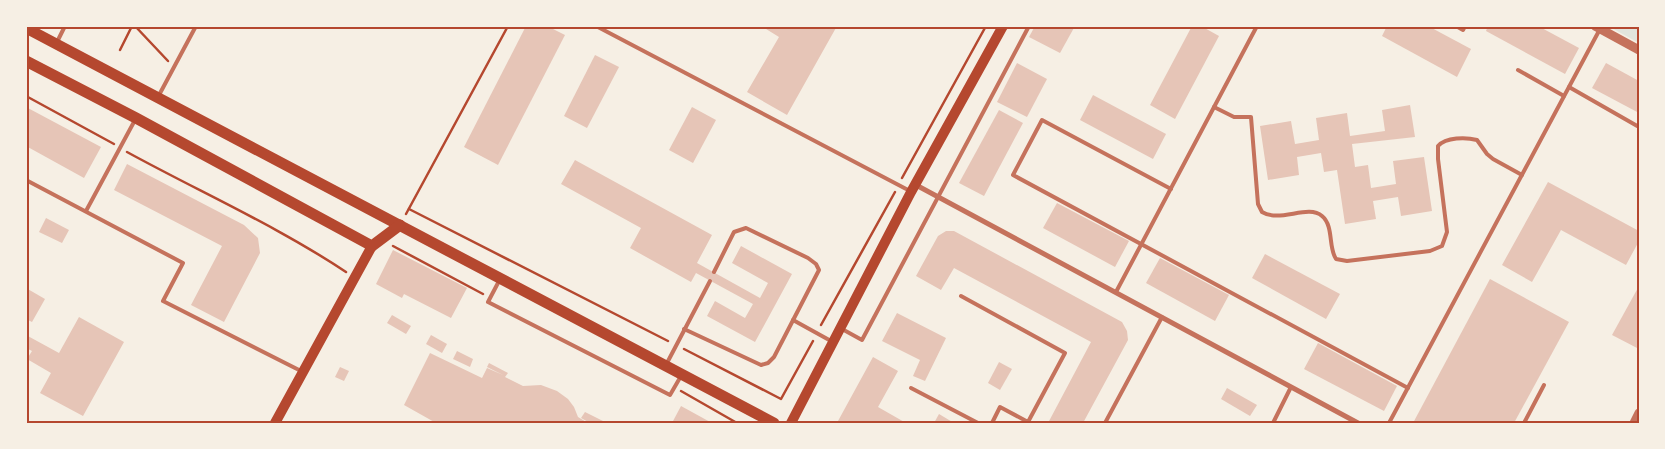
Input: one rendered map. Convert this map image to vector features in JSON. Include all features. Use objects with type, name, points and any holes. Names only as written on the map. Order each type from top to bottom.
[{"type":"main road","points":[[791,423],[914,188],[1002,26]]},
{"type":"main road","points":[[26,28],[774,423]]},
{"type":"main road","points":[[26,61],[136,118],[372,246]]},
{"type":"main road","points":[[275,423],[372,246],[400,225]]},
{"type":"street","points":[[1597,28],[1639,50]]},
{"type":"street","points":[[914,188],[938,197],[1358,423]]},
{"type":"street","points":[[1634,423],[1639,413]]},
{"type":"lane","points":[[56,43],[65,26]]},
{"type":"lane","points":[[158,97],[196,26]]},
{"type":"lane","points":[[596,26],[898,185],[914,188]]},
{"type":"lane","points":[[841,328],[862,340],[1029,26]]},
{"type":"lane","points":[[1116,292],[1257,26]]},
{"type":"lane","points":[[1456,26],[1463,30],[1465,26]]},
{"type":"lane","points":[[1389,423],[1569,87],[1597,28]]},
{"type":"lane","points":[[1518,70],[1564,96]]},
{"type":"lane","points":[[1569,87],[1639,127]]},
{"type":"lane","points":[[1214,107],[1234,117],[1251,116],[1258,204],[1262,212],[1272,216],[1312,212],[1320,214],[1326,220],[1332,254],[1336,260],[1352,261],[1430,251],[1442,246],[1447,232],[1438,146],[1443,141],[1477,140],[1493,159],[1522,175]]},
{"type":"lane","points":[[86,211],[136,118]]},
{"type":"lane","points":[[1171,189],[1042,120],[1013,175],[1408,388]]},
{"type":"lane","points":[[26,180],[183,263],[163,301],[303,372]]},
{"type":"lane","points":[[684,329],[762,365],[768,364],[774,357],[819,270],[816,264],[808,258],[746,228],[734,232],[714,272]]},
{"type":"lane","points":[[500,279],[488,302],[670,395],[682,374]]},
{"type":"lane","points":[[666,366],[710,280]]},
{"type":"lane","points":[[961,296],[1065,353],[1028,422],[1000,407],[992,423]]},
{"type":"lane","points":[[1105,423],[1162,317]]},
{"type":"lane","points":[[793,320],[834,342]]},
{"type":"lane","points":[[1524,423],[1544,385]]},
{"type":"lane","points":[[1273,423],[1291,387]]},
{"type":"lane","points":[[911,388],[978,423]]},
{"type":"path","points":[[120,50],[134,26],[174,67]]},
{"type":"path","points":[[400,225],[508,26]]},
{"type":"path","points":[[409,209],[781,399],[986,26]]},
{"type":"path","points":[[26,96],[120,148],[299,242],[330,260],[345,272],[355,276]]},
{"type":"shaded area","points":[[1608,26],[1639,26],[1639,43]]},
{"type":"building","points":[[526,26],[547,26],[565,35],[498,165],[464,147]]},
{"type":"building","points":[[761,26],[837,26],[787,115],[747,92],[779,37]]},
{"type":"building","points":[[1035,26],[1075,26],[1060,53],[1029,37]]},
{"type":"building","points":[[1192,26],[1201,26],[1219,36],[1175,119],[1150,105]]},
{"type":"building","points":[[1387,26],[1428,26],[1471,49],[1457,77],[1382,36]]},
{"type":"building","points":[[1488,26],[1538,26],[1579,48],[1565,74],[1486,31]]},
{"type":"building","points":[[595,55],[619,67],[587,128],[564,116]]},
{"type":"building","points":[[1017,63],[1047,79],[1027,117],[997,102]]},
{"type":"building","points":[[1606,63],[1639,81],[1639,113],[1592,88]]},
{"type":"building","points":[[1093,95],[1166,134],[1153,159],[1080,120]]},
{"type":"building","points":[[1410,105],[1415,137],[1352,144],[1355,167],[1368,165],[1371,188],[1396,184],[1393,161],[1424,157],[1432,211],[1401,216],[1398,197],[1373,201],[1376,219],[1345,224],[1337,170],[1324,172],[1321,153],[1297,157],[1299,175],[1268,180],[1260,126],[1291,121],[1295,144],[1319,140],[1316,118],[1347,113],[1350,136],[1385,131],[1382,110]]},
{"type":"building","points":[[26,107],[101,147],[84,178],[26,146]]},
{"type":"building","points":[[692,107],[716,120],[693,163],[669,150]]},
{"type":"building","points":[[999,110],[1023,123],[984,196],[959,183]]},
{"type":"building","points":[[575,160],[712,235],[697,263],[760,298],[768,283],[732,263],[741,246],[792,274],[755,342],[707,316],[715,301],[745,318],[753,304],[696,273],[691,282],[630,248],[641,228],[561,184]]},
{"type":"building","points":[[127,164],[244,225],[258,238],[260,253],[224,322],[191,305],[222,246],[114,190]]},
{"type":"building","points":[[1548,182],[1639,231],[1639,241],[1626,265],[1561,230],[1532,282],[1502,265]]},
{"type":"building","points":[[1057,203],[1129,241],[1115,267],[1043,228]]},
{"type":"building","points":[[46,218],[69,230],[62,243],[39,232]]},
{"type":"building","points":[[946,231],[954,231],[1122,322],[1127,331],[1128,340],[1083,423],[1048,423],[1091,342],[954,268],[941,290],[916,276],[938,236]]},
{"type":"building","points":[[393,250],[467,288],[451,318],[404,294],[402,298],[376,284]]},
{"type":"building","points":[[1265,254],[1340,294],[1326,319],[1252,278]]},
{"type":"building","points":[[1160,258],[1229,295],[1215,321],[1146,283]]},
{"type":"building","points":[[1490,279],[1569,322],[1514,423],[1413,423]]},
{"type":"building","points":[[1639,286],[1639,349],[1612,335]]},
{"type":"building","points":[[26,288],[45,299],[32,322],[26,319]]},
{"type":"building","points":[[897,313],[946,338],[925,381],[913,376],[920,360],[882,341]]},
{"type":"building","points":[[392,315],[411,326],[406,334],[387,323]]},
{"type":"building","points":[[79,317],[124,342],[83,416],[40,393],[51,373],[27,359],[32,351],[26,348],[26,335],[59,353]]},
{"type":"building","points":[[431,335],[447,344],[442,353],[426,344]]},
{"type":"building","points":[[1318,343],[1397,386],[1384,411],[1304,369]]},
{"type":"building","points":[[457,351],[473,359],[470,367],[453,359]]},
{"type":"building","points":[[430,353],[482,378],[487,368],[503,375],[487,367],[489,363],[508,373],[505,377],[523,386],[541,385],[557,391],[568,399],[578,417],[588,423],[436,423],[404,405]]},
{"type":"building","points":[[873,357],[898,371],[878,407],[906,423],[838,421]]},
{"type":"building","points":[[999,362],[1012,369],[1000,390],[988,383]]},
{"type":"building","points":[[340,367],[349,371],[344,381],[335,377]]},
{"type":"building","points":[[1227,388],[1257,405],[1250,416],[1221,399]]},
{"type":"building","points":[[681,406],[712,423],[672,423]]},
{"type":"building","points":[[585,412],[603,421],[603,423],[590,423],[581,418]]},
{"type":"building","points":[[939,414],[954,423],[934,423]]}]
